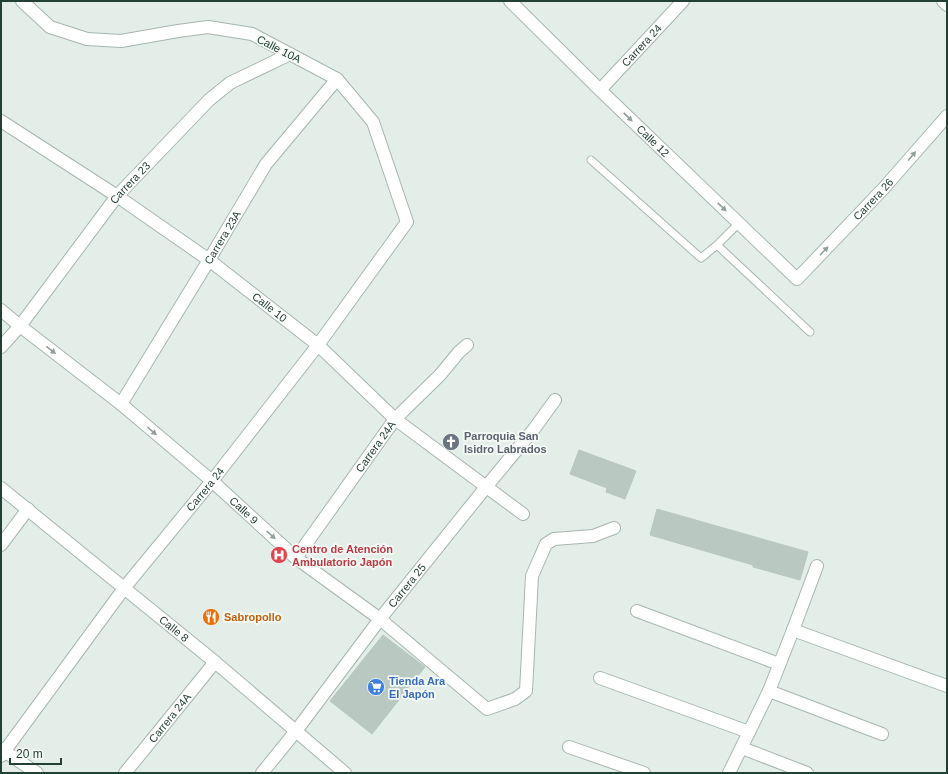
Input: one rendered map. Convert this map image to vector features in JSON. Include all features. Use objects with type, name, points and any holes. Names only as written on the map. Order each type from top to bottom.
[{"type":"street","name":"Calle 10A","points":[[22,1],[50,27],[87,39],[121,41],[208,27],[252,34],[337,79],[373,122],[407,222]]},
{"type":"street","name":"Calle 12","points":[[510,1],[796,279]]},
{"type":"street","name":"Carrera 24","points":[[600,90],[683,1]]},
{"type":"street","points":[[943,1],[947,5]]},
{"type":"street","name":"Carrera 23","points":[[1,347],[20,326],[117,196],[209,100],[230,83],[290,54]]},
{"type":"street","name":"Carrera 23A","points":[[121,404],[266,164],[337,79]]},
{"type":"street","name":"Carrera 26","points":[[796,279],[884,190],[947,116]]},
{"type":"street","name":"Calle 10","points":[[1,120],[117,196],[209,260],[318,345],[395,418],[523,514]]},
{"type":"street","name":"Carrera 24","points":[[2,752],[125,587],[212,481],[318,345],[407,222]]},
{"type":"street","name":"Calle 9","points":[[1,310],[121,404],[212,481],[296,558],[380,619],[487,709],[515,699],[526,691],[532,576],[546,544],[554,539],[593,536],[614,528]]},
{"type":"street","name":"Carrera 24A","points":[[296,558],[395,418],[440,375],[459,352],[467,345]]},
{"type":"street","name":"Carrera 25","points":[[262,773],[296,731],[380,619],[534,429],[555,400]]},
{"type":"street","name":"Calle 8","points":[[1,488],[125,587],[344,773]]},
{"type":"street","points":[[1,545],[28,510]]},
{"type":"street","points":[[729,773],[769,690],[817,566]]},
{"type":"street","points":[[637,611],[779,664]]},
{"type":"street","points":[[793,630],[947,686]]},
{"type":"street","name":"Carrera 24A","points":[[124,773],[215,662]]},
{"type":"street","points":[[600,678],[750,732]]},
{"type":"street","points":[[769,690],[882,734]]},
{"type":"street","points":[[569,747],[644,773]]},
{"type":"street","points":[[742,748],[807,773]]},
{"type":"street","points":[[2,752],[37,773]]},
{"type":"lane","points":[[591,160],[701,258],[717,245],[738,224]]},
{"type":"lane","points":[[717,245],[810,332]]},
{"type":"building","points":[[579,450],[636,471],[625,499],[606,492],[607,488],[570,474]]},
{"type":"building","points":[[657,509],[808,552],[800,580],[650,535]]},
{"type":"building","points":[[383,635],[425,667],[372,734],[330,701]]},
{"type":"place","name":"Parroquia San Isidro Labrados","points":[[451,442]]},
{"type":"place","name":"Centro de Atención Ambulatorio Japón","points":[[279,555]]},
{"type":"place","name":"Sabropollo","points":[[211,617]]},
{"type":"place","name":"Tienda Ara El Japón","points":[[376,687]]}]
